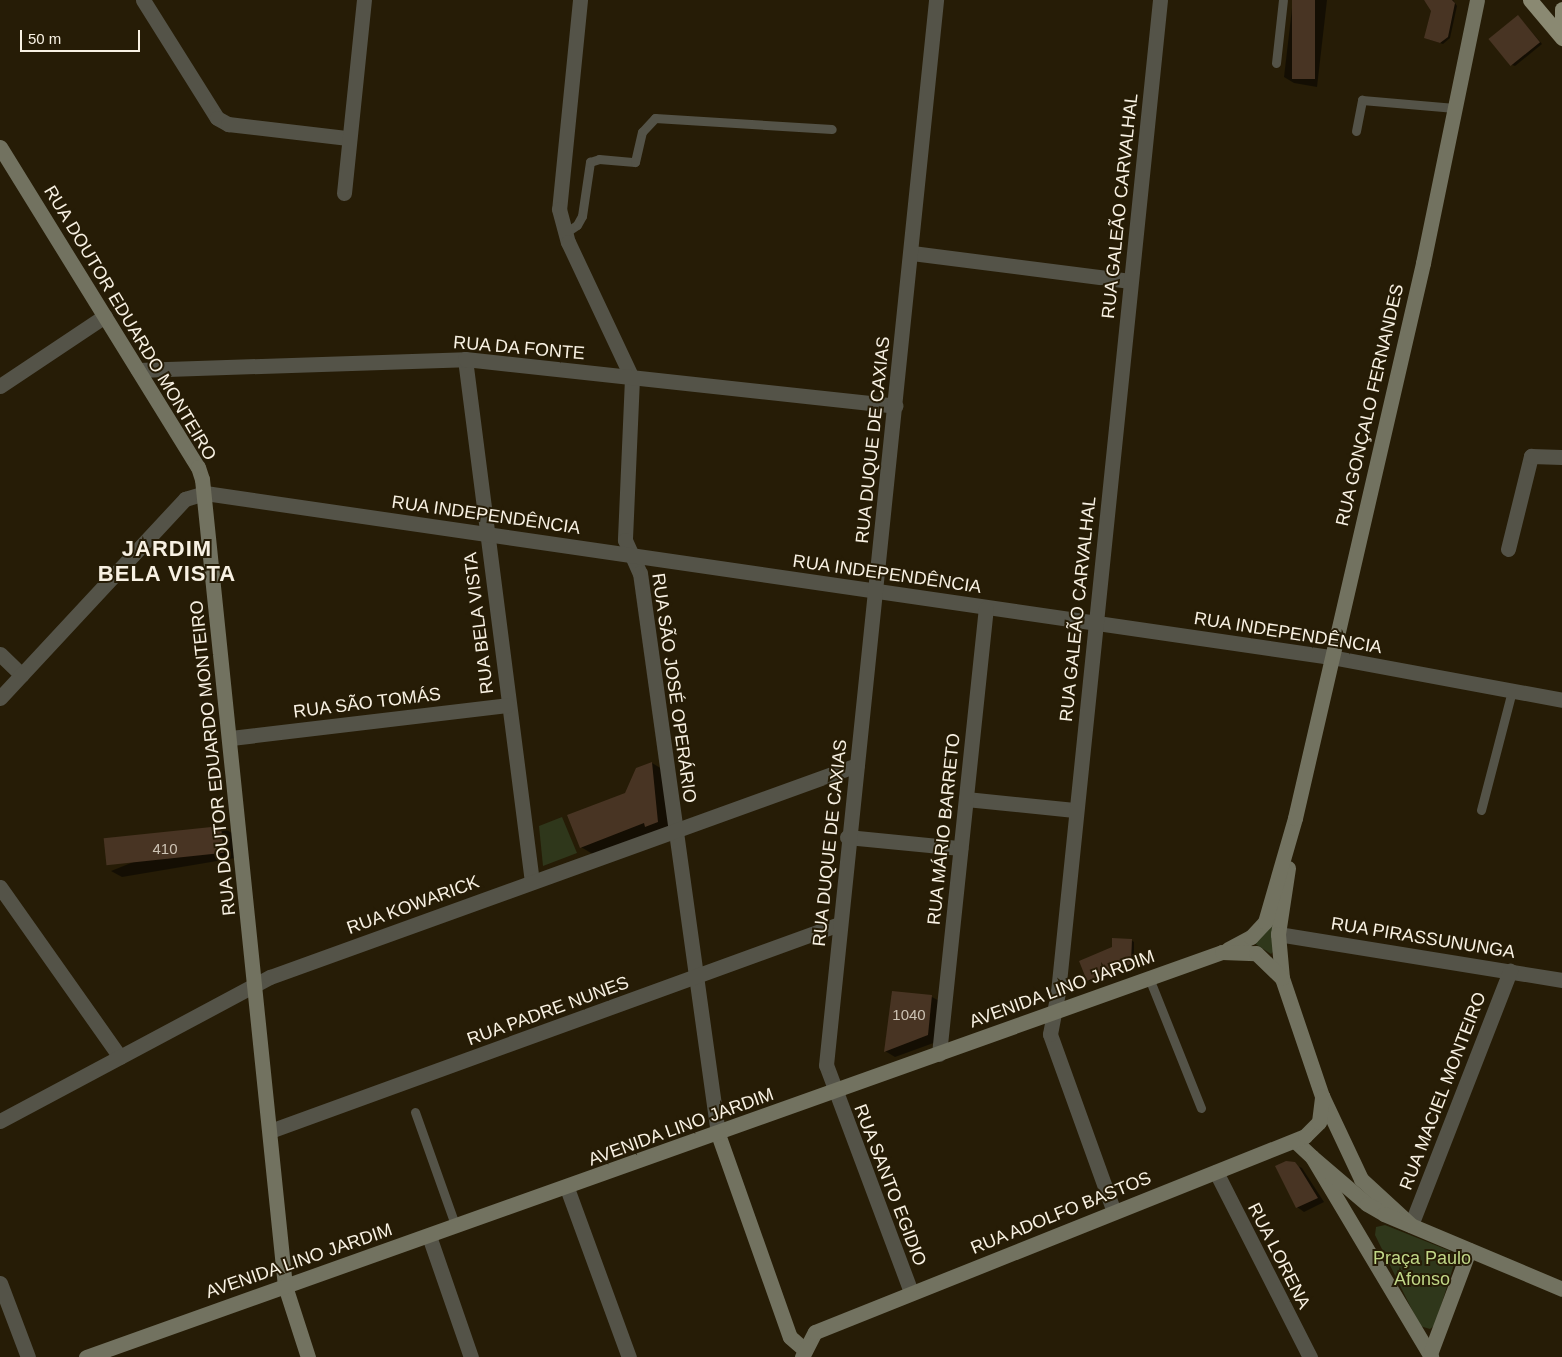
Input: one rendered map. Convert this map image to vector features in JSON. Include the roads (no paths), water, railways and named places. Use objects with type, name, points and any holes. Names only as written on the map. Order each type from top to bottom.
[{"type":"main road","name":"RUA GONÇALO FERNANDES","points":[[1222,952],[1251,937],[1265,922],[1295,818],[1455,108],[1477,0]]},
{"type":"main road","points":[[1530,0],[1562,38]]},
{"type":"main road","points":[[1562,8],[1562,33]]},
{"type":"main road","name":"RUA DOUTOR EDUARDO MONTEIRO","points":[[0,147],[198,467],[205,493],[285,1286],[308,1357]]},
{"type":"main road","name":"RUA GONÇALO FERNANDES","points":[[1295,818],[1278,934],[1282,978],[1322,1096],[1361,1179],[1411,1225]]},
{"type":"main road","name":"AVENIDA LINO JARDIM","points":[[86,1357],[718,1134],[1222,952],[1256,953],[1282,978]]},
{"type":"main road","name":"RUA ADOLFO BASTOS","points":[[804,1353],[816,1332],[911,1292],[1296,1141],[1317,1125],[1322,1096]]},
{"type":"main road","name":"RUA SÃO JOSÉ OPERÁRIO","points":[[718,1134],[790,1337],[804,1353]]},
{"type":"main road","points":[[1296,1141],[1367,1204],[1411,1225],[1562,1289]]},
{"type":"main road","points":[[1312,1157],[1431,1356]]},
{"type":"main road","points":[[1431,1356],[1469,1250]]},
{"type":"street","points":[[143,0],[217,118],[228,124],[348,138]]},
{"type":"street","points":[[344,193],[348,138],[364,0]]},
{"type":"street","name":"RUA SÃO JOSÉ OPERÁRIO","points":[[580,0],[559,197],[565,233],[632,378],[625,540],[640,573],[718,1134]]},
{"type":"street","name":"RUA DUQUE DE CAXIAS","points":[[834,1092],[826,1065],[847,837],[857,765],[912,253],[936,0]]},
{"type":"street","name":"RUA GALEÃO CARVALHAL","points":[[1114,1212],[1050,1034],[1054,1012],[1074,810],[1096,622],[1160,0]]},
{"type":"street","points":[[912,253],[1130,281]]},
{"type":"street","points":[[0,386],[105,316]]},
{"type":"street","name":"RUA DA FONTE","points":[[138,370],[465,359],[895,406]]},
{"type":"street","name":"RUA BELA VISTA","points":[[465,359],[532,882]]},
{"type":"street","points":[[1508,549],[1531,456],[1562,457]]},
{"type":"street","points":[[0,698],[185,499],[205,493]]},
{"type":"street","name":"RUA INDEPENDÊNCIA","points":[[205,493],[1331,657],[1562,700]]},
{"type":"street","name":"RUA MÁRIO BARRETO","points":[[939,1054],[986,608]]},
{"type":"street","points":[[0,654],[22,675]]},
{"type":"street","name":"RUA SÃO TOMÁS","points":[[230,738],[508,705]]},
{"type":"street","name":"RUA KOWARICK","points":[[0,1122],[254,984],[857,765]]},
{"type":"street","points":[[966,799],[1074,810]]},
{"type":"street","points":[[847,837],[960,848]]},
{"type":"street","points":[[0,887],[120,1057]]},
{"type":"street","name":"RUA PADRE NUNES","points":[[270,1131],[839,924]]},
{"type":"street","name":"RUA PIRASSUNUNGA","points":[[1278,934],[1562,980]]},
{"type":"street","name":"RUA MACIEL MONTEIRO","points":[[1411,1225],[1510,971]]},
{"type":"street","name":"RUA SANTO EGIDIO","points":[[834,1092],[911,1292]]},
{"type":"street","name":"RUA LORENA","points":[[1216,1172],[1310,1357]]},
{"type":"street","points":[[566,1188],[629,1357]]},
{"type":"street","points":[[429,1236],[471,1357]]},
{"type":"street","points":[[0,1283],[28,1357]]},
{"type":"lane","points":[[1276,63],[1283,0]]},
{"type":"lane","points":[[1356,131],[1362,100],[1455,108]]},
{"type":"lane","points":[[565,233],[577,225],[582,216],[590,162],[599,159],[635,162],[642,132],[655,118],[832,129]]},
{"type":"lane","points":[[1481,810],[1512,691]]},
{"type":"lane","points":[[1149,978],[1201,1108]]},
{"type":"lane","points":[[415,1112],[456,1227]]},
{"type":"district","name":"JARDIM BELA VISTA","points":[[167,560]]},
{"type":"park label","name":"Praça Paulo Afonso","points":[[1422,1269]]}]
